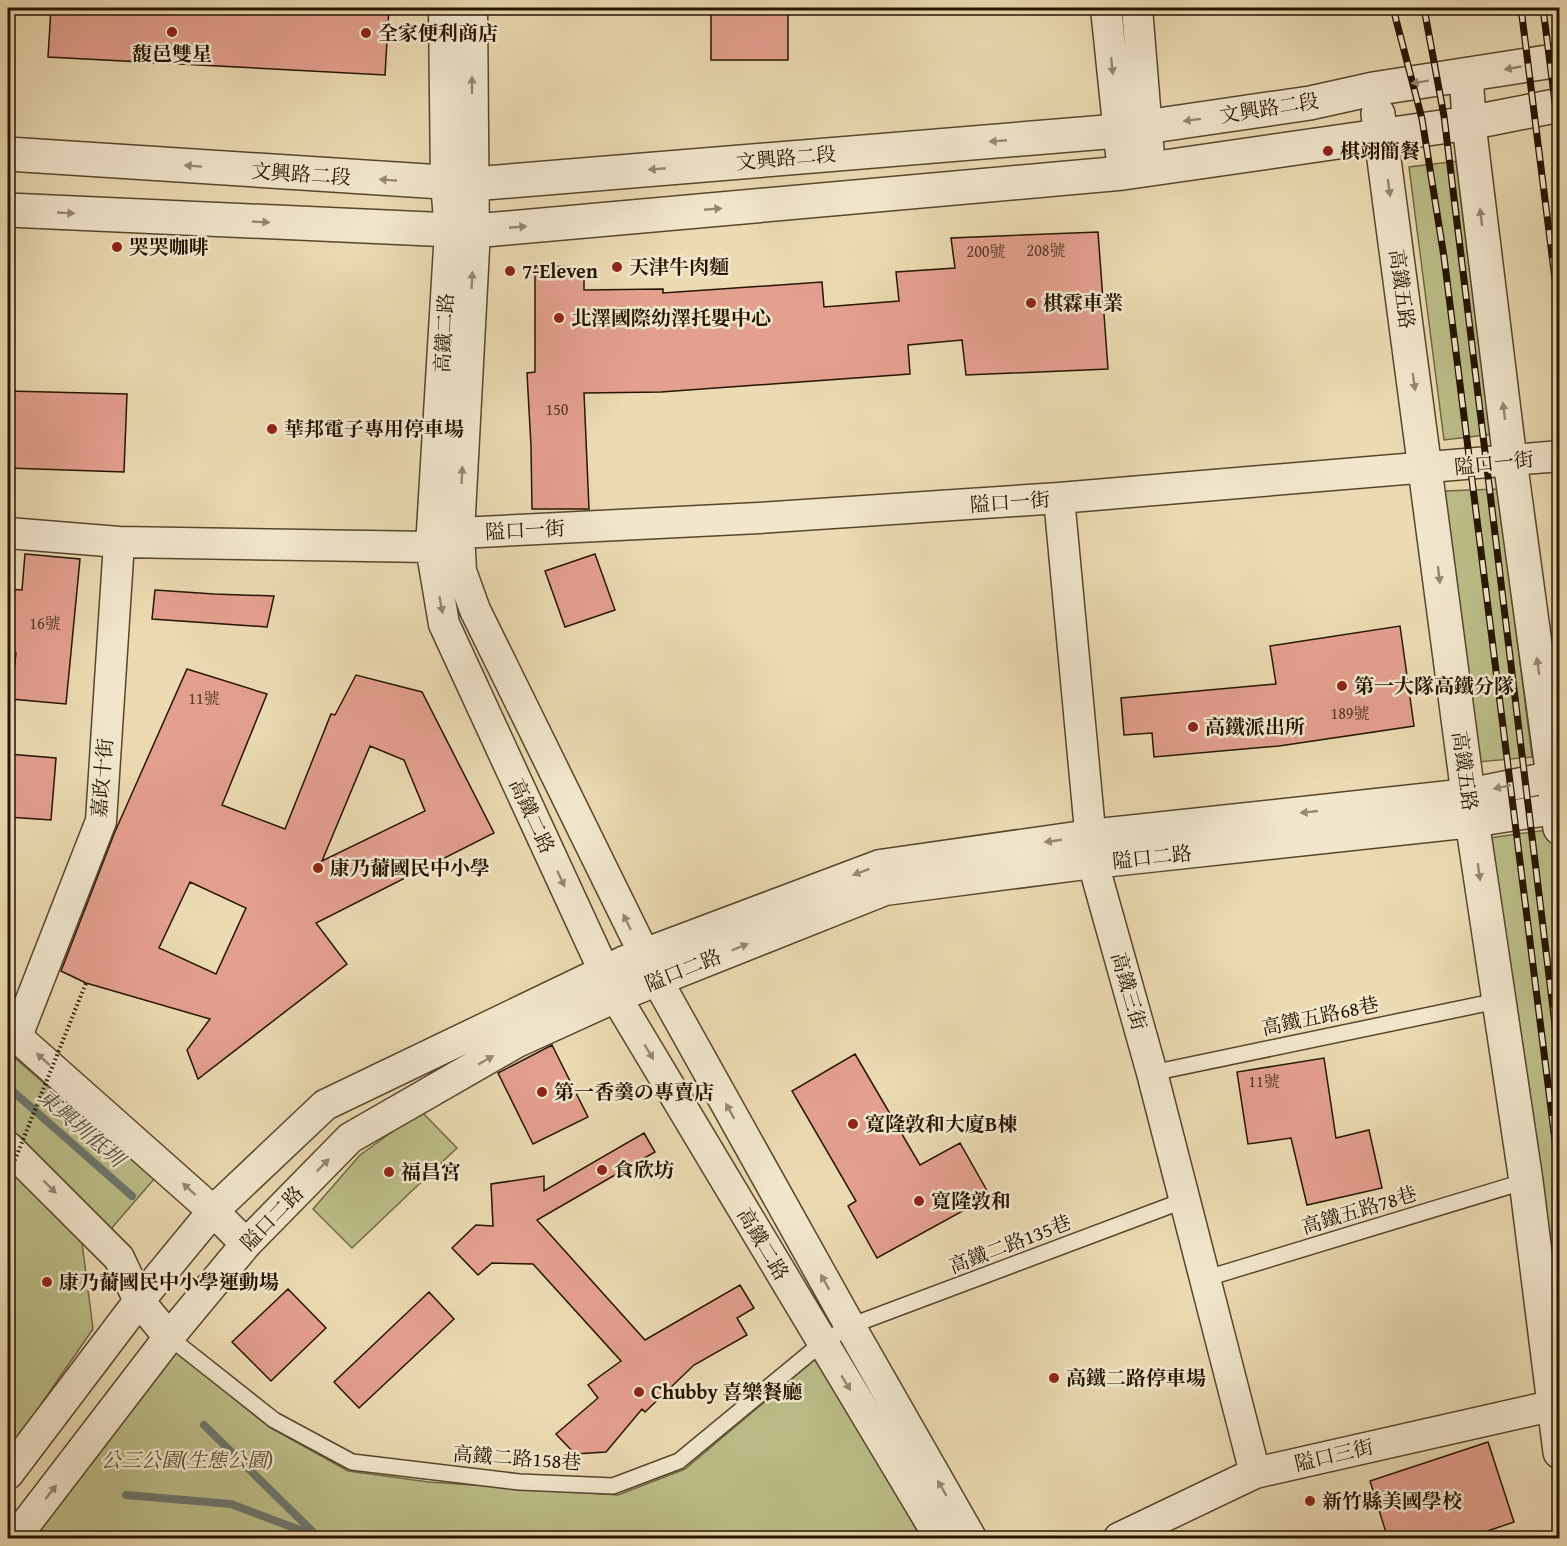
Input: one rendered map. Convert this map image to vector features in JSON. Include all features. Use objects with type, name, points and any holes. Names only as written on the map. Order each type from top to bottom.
[{"type":"street","name":"高鐵二路","points":[[444,8],[462,231],[459,533],[461,571],[475,610],[657,980],[971,1539]]},
{"type":"street","name":"高鐵二路","points":[[460,184],[472,8]]},
{"type":"street","points":[[1106,8],[1132,128],[1136,171]]},
{"type":"street","points":[[1132,128],[1137,8]]},
{"type":"street","name":"文興路二段","points":[[8,154],[460,184],[1132,128],[1231,116],[1299,105],[1374,89],[1560,60]]},
{"type":"street","points":[[1466,75],[1469,123],[1510,460],[1556,776],[1559,815]]},
{"type":"street","name":"高鐵五路","points":[[1374,89],[1470,808],[1557,1404],[1560,1452]]},
{"type":"street","points":[[8,210],[462,231],[1136,171],[1469,123],[1560,105]]},
{"type":"street","name":"高鐵二路","points":[[462,231],[431,547],[444,624],[610,984],[940,1539]]},
{"type":"street","name":"隘口一街","points":[[459,533],[759,518],[1059,498],[1560,456]]},
{"type":"street","name":"高鐵三街","points":[[1059,498],[1091,849],[1152,1073],[1255,1473]]},
{"type":"street","points":[[8,533],[119,542],[431,547]]},
{"type":"street","name":"嘉政十街","points":[[12,1033],[101,821],[119,542]]},
{"type":"street","name":"隘口二路","points":[[1470,808],[1556,776]]},
{"type":"street","name":"隘口二路","points":[[15,1539],[169,1337],[246,1244],[350,1138],[517,1042],[610,984],[643,953],[880,865],[1091,849],[1470,808],[1559,815]]},
{"type":"street","name":"隘口二路","points":[[8,1474],[139,1301],[213,1211],[325,1105],[610,984],[657,980],[885,890],[1091,849]]},
{"type":"street","points":[[12,1033],[213,1211],[246,1244]]},
{"type":"street","points":[[8,1147],[119,1258],[139,1301],[169,1337]]},
{"type":"street","name":"隘口三街","points":[[1119,1539],[1255,1473],[1557,1404]]},
{"type":"lane","name":"高鐵五路68巷","points":[[1152,1073],[1497,1001]]},
{"type":"lane","name":"高鐵五路78巷","points":[[1204,1279],[1526,1181]]},
{"type":"lane","name":"高鐵二路135巷","points":[[850,1326],[1185,1200]]},
{"type":"lane","name":"高鐵二路158巷","points":[[169,1337],[274,1420],[352,1462],[519,1482],[614,1486],[679,1461],[822,1343],[850,1326]]},
{"type":"path","points":[[8,1177],[86,983]]},
{"type":"green space","points":[[1458,161],[1494,434],[1444,440],[1409,167]]},
{"type":"green space","points":[[1498,489],[1532,757],[1478,762],[1444,491]]},
{"type":"green space","points":[[1553,829],[1560,894],[1559,1329],[1490,838]]},
{"type":"green space","points":[[8,1052],[154,1179],[111,1229],[8,1132]]},
{"type":"green space","points":[[421,1111],[457,1148],[352,1248],[313,1209],[360,1155]]},
{"type":"green space","name":"康乃薾國民中小學運動場","points":[[8,1169],[81,1235],[93,1329],[8,1452]]},
{"type":"green space","name":"公三公園(生態公園)","points":[[174,1349],[269,1427],[348,1471],[429,1482],[618,1495],[685,1469],[820,1355],[921,1538],[27,1538]]},
{"type":"building","name":"馥邑雙星","points":[[51,8],[389,8],[385,75],[48,57]]},
{"type":"building","points":[[711,8],[788,8],[788,60],[711,60]]},
{"type":"building","points":[[1098,232],[1108,369],[966,375],[962,340],[908,345],[910,374],[661,392],[584,393],[589,509],[532,509],[527,373],[535,372],[535,266],[584,267],[584,290],[663,289],[663,293],[822,282],[824,307],[899,301],[896,272],[955,268],[951,238]]},
{"type":"building","points":[[8,391],[127,394],[124,472],[8,468]]},
{"type":"building","points":[[25,554],[80,559],[66,704],[11,699],[16,653],[8,652],[8,589],[22,590]]},
{"type":"building","points":[[595,554],[615,610],[565,627],[545,571]]},
{"type":"building","points":[[155,590],[274,596],[267,627],[152,619]]},
{"type":"building","points":[[1400,626],[1414,726],[1279,746],[1154,757],[1152,733],[1124,735],[1121,698],[1276,684],[1270,646]]},
{"type":"building","points":[[187,669],[267,694],[222,805],[285,829],[331,714],[335,715],[356,675],[422,692],[494,833],[316,923],[347,964],[198,1079],[187,1050],[210,1019],[86,983],[61,971],[114,834]],"holes":[[[370,746],[404,760],[425,811],[322,861]],[[190,882],[246,908],[216,974],[159,948]]]},
{"type":"building","points":[[8,754],[56,758],[51,820],[8,817]]},
{"type":"building","name":"第一香羹の專賣店","points":[[552,1045],[588,1117],[533,1144],[498,1073]]},
{"type":"building","points":[[855,1054],[920,1165],[960,1143],[990,1196],[877,1258],[848,1206],[856,1201],[792,1091]]},
{"type":"building","points":[[1324,1058],[1336,1138],[1369,1130],[1382,1188],[1307,1205],[1291,1138],[1248,1144],[1237,1072]]},
{"type":"building","points":[[644,1133],[655,1152],[537,1220],[645,1340],[740,1285],[754,1308],[737,1318],[747,1335],[694,1365],[645,1412],[642,1409],[606,1452],[575,1454],[556,1434],[598,1398],[588,1385],[621,1361],[533,1264],[492,1263],[478,1275],[452,1248],[476,1225],[493,1226],[491,1184],[544,1176],[544,1191]]},
{"type":"building","points":[[288,1289],[326,1328],[271,1381],[232,1342]]},
{"type":"building","points":[[429,1292],[454,1319],[359,1408],[334,1382]]},
{"type":"building","points":[[1488,1442],[1514,1522],[1464,1539],[1388,1539],[1370,1481]]},
{"type":"waterway","name":"東興圳低圳","points":[[8,1087],[132,1196]]},
{"type":"waterway","name":"東興圳低圳","points":[[204,1425],[314,1533]]},
{"type":"waterway","points":[[126,1495],[231,1504],[316,1536],[336,1538]]},
{"type":"railway","points":[[1393,8],[1422,119],[1444,257],[1560,1180]]},
{"type":"railway","points":[[1424,8],[1444,116],[1560,1066]]},
{"type":"railway","points":[[1521,8],[1560,319]]},
{"type":"railway","points":[[1543,8],[1560,142]]},
{"type":"place","name":"馥邑雙星","points":[[172,32]]},
{"type":"place","name":"全家便利商店","points":[[366,33]]},
{"type":"place","name":"棋翊簡餐","points":[[1328,151]]},
{"type":"place","name":"哭哭咖啡","points":[[117,247]]},
{"type":"place","name":"天津牛肉麵","points":[[617,267]]},
{"type":"place","name":"7-Eleven","points":[[510,271]]},
{"type":"place","name":"棋霖車業","points":[[1031,303]]},
{"type":"place","name":"北澤國際幼澤托嬰中心","points":[[559,318]]},
{"type":"place","name":"華邦電子專用停車場","points":[[272,429]]},
{"type":"place","name":"第一大隊高鐵分隊","points":[[1342,686]]},
{"type":"place","name":"高鐵派出所","points":[[1193,727]]},
{"type":"place","name":"康乃薾國民中小學","points":[[318,868]]},
{"type":"place","name":"第一香羹の專賣店","points":[[542,1092]]},
{"type":"place","name":"寬隆敦和大廈B棟","points":[[853,1124]]},
{"type":"place","name":"食欣坊","points":[[602,1170]]},
{"type":"place","name":"福昌宮","points":[[389,1172]]},
{"type":"place","name":"寬隆敦和","points":[[919,1201]]},
{"type":"place","name":"康乃薾國民中小學運動場","points":[[47,1282]]},
{"type":"place","name":"高鐵二路停車場","points":[[1054,1378]]},
{"type":"place","name":"Chubby 喜樂餐廳","points":[[639,1392]]},
{"type":"place","name":"新竹縣美國學校","points":[[1310,1501]]}]
